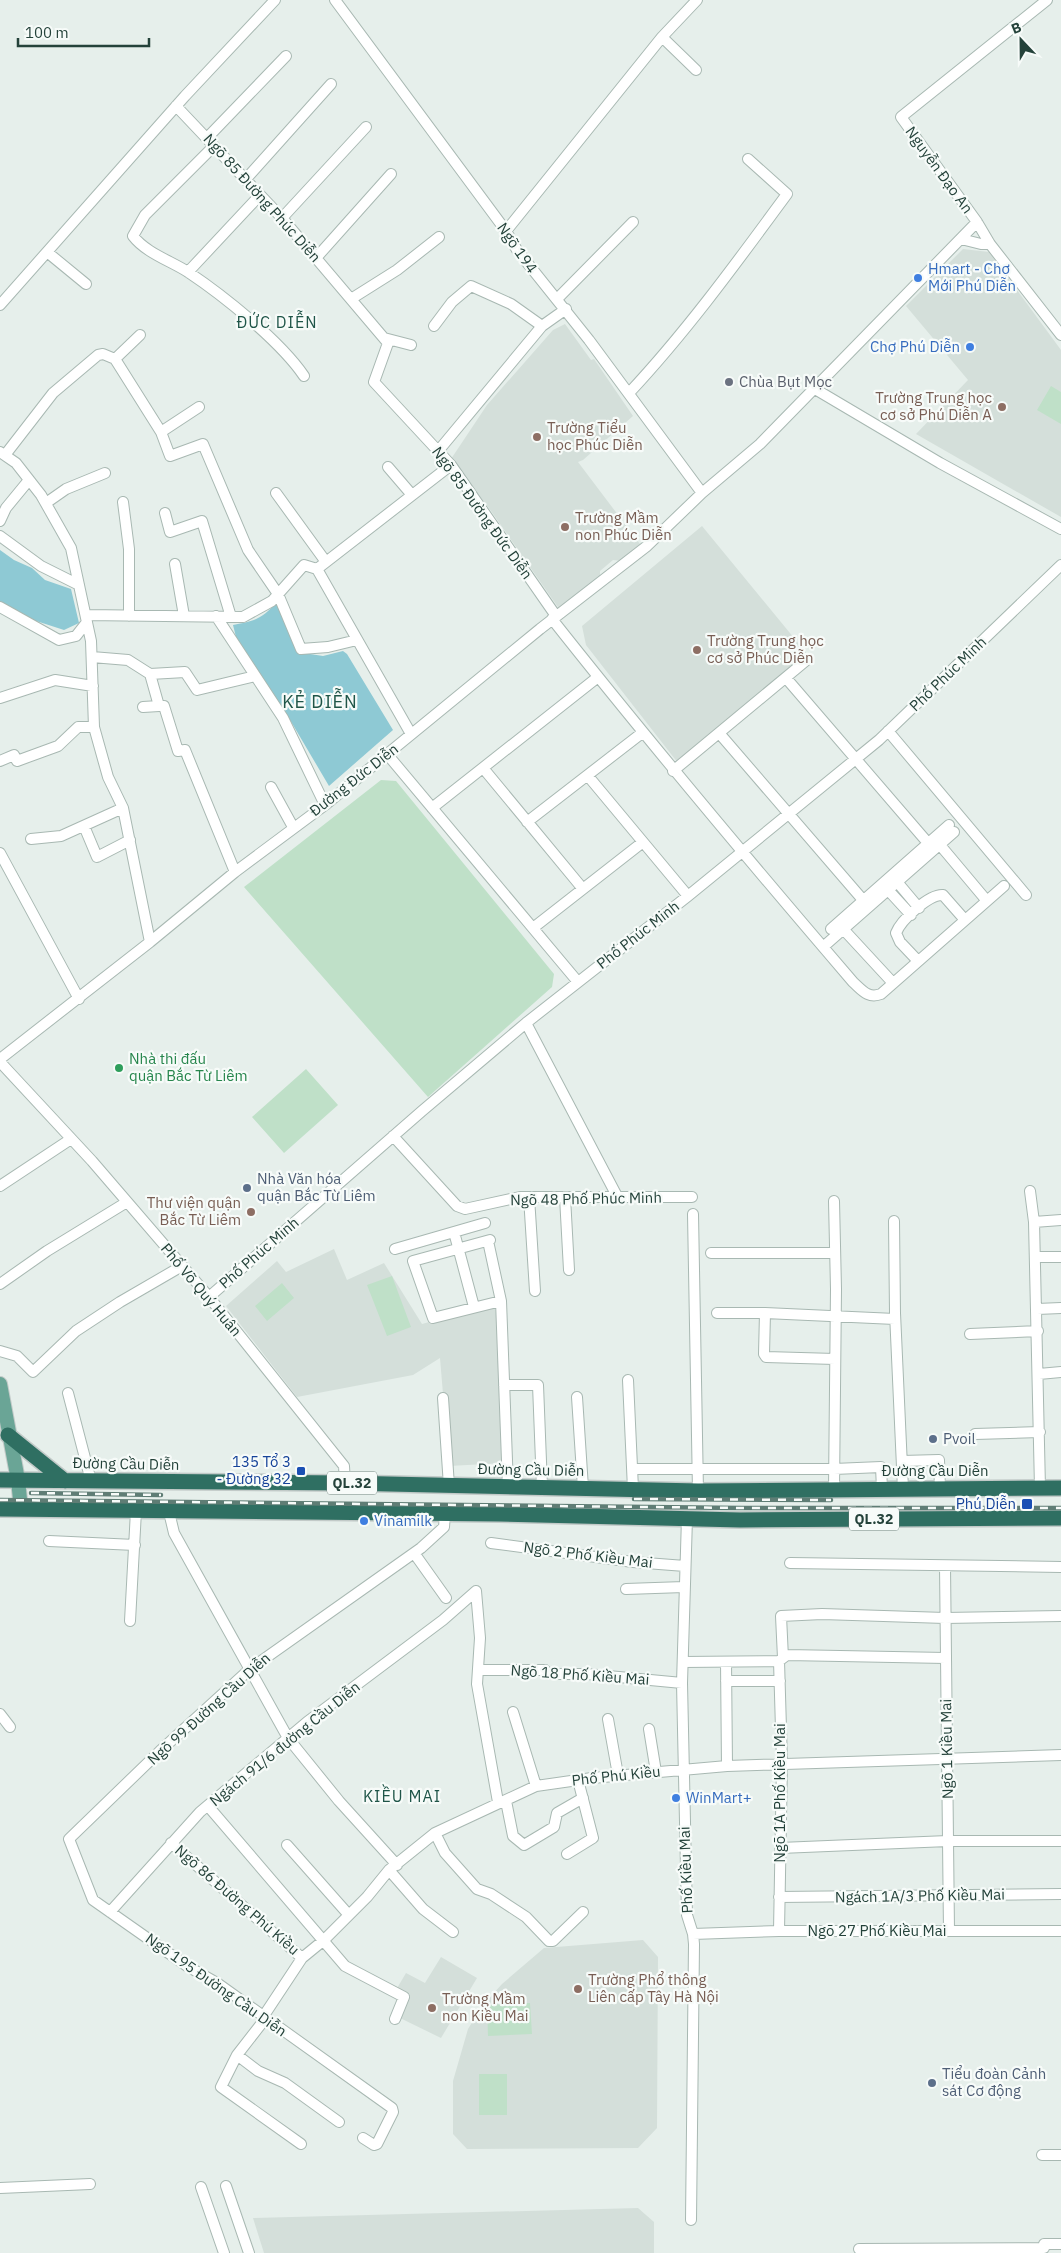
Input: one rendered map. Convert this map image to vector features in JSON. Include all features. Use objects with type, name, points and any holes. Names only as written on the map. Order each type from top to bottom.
[{"type":"highway","points":[[8,1435],[65,1480]]},
{"type":"highway","name":"Đường Cầu Diễn","points":[[0,1480],[345,1483],[698,1490],[1061,1488]]},
{"type":"highway","points":[[549,1487],[554,1515]]},
{"type":"highway","name":"QL.32","points":[[0,1509],[687,1518],[1061,1518]]},
{"type":"main road","points":[[0,1384],[8,1435],[18,1480],[21,1509]]},
{"type":"street","points":[[1,304],[176,106],[276,0]]},
{"type":"street","name":"Ngõ 194","points":[[335,0],[506,231],[517,250],[545,286],[558,298],[702,494]]},
{"type":"street","points":[[506,231],[662,37],[697,0]]},
{"type":"street","name":"Nguyễn Đạo An","points":[[1046,0],[901,117],[977,222],[990,244],[1061,335]]},
{"type":"street","points":[[662,37],[696,70]]},
{"type":"street","points":[[286,56],[145,215],[133,234],[142,245],[188,272],[232,306],[288,355],[304,376]]},
{"type":"street","points":[[245,180],[331,84]]},
{"type":"street","name":"Ngõ 85 Đường Phúc Diễn","points":[[176,106],[282,218],[349,296]]},
{"type":"street","points":[[282,218],[366,127]]},
{"type":"street","points":[[629,393],[690,324],[787,194],[748,159]]},
{"type":"street","points":[[316,258],[390,174]]},
{"type":"street","points":[[188,272],[260,195]]},
{"type":"street","points":[[558,298],[633,222]]},
{"type":"street","name":"Đường Đức Diễn","points":[[0,1061],[235,872],[325,805],[554,618],[647,546],[702,494],[760,444],[977,222]]},
{"type":"street","points":[[411,345],[384,338],[349,296],[397,270],[439,237]]},
{"type":"street","points":[[961,239],[981,244],[990,244]]},
{"type":"street","points":[[47,252],[86,284]]},
{"type":"street","points":[[434,326],[452,302],[470,286],[511,304],[542,326]]},
{"type":"street","points":[[438,450],[542,326],[566,309]]},
{"type":"street","points":[[116,359],[140,335]]},
{"type":"street","name":"Ngõ 85 Đường Đức Diễn","points":[[384,338],[388,343],[374,382],[451,465],[554,618],[642,733],[853,982],[868,995],[874,997],[881,994],[893,983]]},
{"type":"street","points":[[150,942],[123,808],[108,777],[94,727],[91,641],[71,548],[46,503],[16,463],[2,454],[53,393],[98,355],[106,354],[116,359],[161,432],[170,456],[203,444],[248,550],[278,594],[302,648],[328,647],[357,640]]},
{"type":"street","points":[[814,389],[1061,529]]},
{"type":"street","points":[[161,432],[199,407]]},
{"type":"street","points":[[317,569],[451,465]]},
{"type":"street","points":[[388,467],[412,495]]},
{"type":"street","points":[[46,503],[66,489],[105,473]]},
{"type":"street","points":[[0,521],[6,508],[29,480]]},
{"type":"street","points":[[276,493],[326,562]]},
{"type":"street","points":[[123,502],[129,549],[129,616]]},
{"type":"street","points":[[165,513],[170,532],[202,521],[231,617]]},
{"type":"street","points":[[0,536],[40,566],[79,585]]},
{"type":"street","points":[[175,564],[184,616]]},
{"type":"street","points":[[86,618],[129,616],[243,617],[272,601],[304,565],[317,569],[411,734]]},
{"type":"street","name":"Phố Phúc Minh","points":[[209,1297],[526,1023],[742,853],[888,731],[1061,565]]},
{"type":"street","points":[[0,607],[59,640],[76,636],[86,618]]},
{"type":"street","points":[[216,616],[282,718],[325,805]]},
{"type":"street","points":[[92,656],[128,660],[150,674],[186,672],[197,690],[255,676]]},
{"type":"street","points":[[673,771],[808,659]]},
{"type":"street","points":[[150,674],[159,706]]},
{"type":"street","points":[[432,808],[598,677]]},
{"type":"street","points":[[786,678],[928,844]]},
{"type":"street","points":[[0,698],[55,680],[93,686]]},
{"type":"street","points":[[143,708],[164,706],[178,751],[185,750],[235,872]]},
{"type":"street","points":[[0,761],[14,755],[17,762],[58,746],[78,727],[94,727]]},
{"type":"street","points":[[888,731],[1026,896]]},
{"type":"street","points":[[528,822],[642,733]]},
{"type":"street","points":[[720,733],[863,900]]},
{"type":"street","points":[[387,754],[578,982]]},
{"type":"street","points":[[483,768],[583,889]]},
{"type":"street","points":[[588,776],[688,896]]},
{"type":"street","points":[[271,787],[293,827]]},
{"type":"street","points":[[31,839],[61,836],[123,808]]},
{"type":"street","points":[[84,826],[97,857],[130,840]]},
{"type":"street","points":[[823,947],[940,845],[951,829],[928,844],[831,929]]},
{"type":"street","points":[[533,928],[643,842]]},
{"type":"street","points":[[940,845],[987,901]]},
{"type":"street","points":[[0,854],[79,999]]},
{"type":"street","points":[[898,883],[915,911]]},
{"type":"street","points":[[844,930],[893,983],[1004,886]]},
{"type":"street","points":[[889,891],[915,911]]},
{"type":"street","points":[[918,961],[900,942],[896,933],[915,911],[932,897],[943,895],[965,920]]},
{"type":"street","points":[[526,1023],[618,1198]]},
{"type":"street","name":"Phố Võ Quý Huân","points":[[0,1061],[209,1297],[344,1466],[345,1483]]},
{"type":"street","name":"Ngõ 48 Phố Phúc Minh","points":[[393,1136],[457,1206],[465,1209],[494,1201],[529,1197],[692,1197]]},
{"type":"street","points":[[0,1186],[71,1139]]},
{"type":"street","points":[[1030,1192],[1034,1222],[1038,1331],[1040,1488]]},
{"type":"street","points":[[529,1197],[535,1291]]},
{"type":"street","points":[[565,1197],[569,1270]]},
{"type":"street","points":[[834,1201],[834,1489]]},
{"type":"street","points":[[0,1284],[47,1251],[126,1202]]},
{"type":"street","points":[[693,1214],[698,1490]]},
{"type":"street","points":[[1034,1222],[1061,1220]]},
{"type":"street","points":[[894,1221],[895,1319],[903,1489]]},
{"type":"street","points":[[395,1250],[485,1223]]},
{"type":"street","points":[[454,1232],[474,1307]]},
{"type":"street","points":[[501,1301],[433,1318],[413,1261],[489,1240],[501,1301],[508,1487]]},
{"type":"street","points":[[711,1253],[834,1254]]},
{"type":"street","points":[[1035,1257],[1061,1257]]},
{"type":"street","points":[[0,1350],[17,1356],[33,1372],[76,1331],[120,1302],[182,1266]]},
{"type":"street","points":[[1037,1309],[1061,1308]]},
{"type":"street","points":[[717,1313],[765,1313],[895,1319]]},
{"type":"street","points":[[765,1313],[764,1354],[766,1357],[835,1359]]},
{"type":"street","points":[[970,1334],[1038,1331]]},
{"type":"street","points":[[1039,1374],[1061,1372]]},
{"type":"street","points":[[628,1380],[633,1489]]},
{"type":"street","points":[[504,1385],[538,1385],[549,1487]]},
{"type":"street","points":[[68,1394],[91,1481]]},
{"type":"street","points":[[577,1397],[582,1488]]},
{"type":"street","points":[[443,1398],[450,1486]]},
{"type":"street","points":[[975,1434],[1040,1432]]},
{"type":"street","points":[[902,1461],[939,1460],[940,1488]]},
{"type":"street","points":[[632,1469],[834,1469],[881,1467],[882,1489]]},
{"type":"street","points":[[130,1621],[136,1511]]},
{"type":"street","points":[[169,1512],[174,1533],[288,1738],[393,1868],[423,1909],[453,1932]]},
{"type":"street","name":"Ngõ 99 Đường Cầu Diễn","points":[[69,1839],[250,1668],[414,1553],[444,1527],[445,1514]]},
{"type":"street","name":"Phố Kiều Mai","points":[[687,1518],[684,1566],[682,1768],[687,1915],[694,1934],[691,2220]]},
{"type":"street","points":[[49,1542],[134,1545]]},
{"type":"street","name":"Ngõ 2 Phố Kiều Mai","points":[[491,1543],[633,1562],[684,1566]]},
{"type":"street","points":[[414,1553],[446,1598]]},
{"type":"street","points":[[790,1563],[1061,1567]]},
{"type":"street","name":"Ngõ 1 Kiều Mai","points":[[945,1566],[949,1931]]},
{"type":"street","points":[[626,1588],[684,1587]]},
{"type":"street","name":"Ngách 91/6 đường Cầu Diễn","points":[[110,1912],[171,1843],[208,1806],[288,1738],[443,1620],[476,1591],[480,1638],[478,1670]]},
{"type":"street","name":"Ngõ 1A Phố Kiều Mai","points":[[779,1931],[782,1764],[781,1616],[822,1614],[945,1618]]},
{"type":"street","points":[[945,1618],[1061,1616]]},
{"type":"street","points":[[683,1662],[781,1659],[787,1655],[946,1658]]},
{"type":"street","points":[[726,1662],[727,1766]]},
{"type":"street","name":"Ngõ 18 Phố Kiều Mai","points":[[478,1670],[532,1669],[546,1670],[548,1674],[587,1674],[682,1683]]},
{"type":"street","points":[[478,1670],[477,1684],[502,1802],[513,1836],[524,1845],[554,1826],[557,1813],[583,1798]]},
{"type":"street","points":[[726,1681],[780,1681]]},
{"type":"street","points":[[513,1712],[536,1786]]},
{"type":"street","points":[[0,1714],[10,1727]]},
{"type":"street","points":[[608,1719],[618,1775]]},
{"type":"street","points":[[649,1729],[656,1772]]},
{"type":"street","name":"Phố Phú Kiều","points":[[301,2144],[221,2088],[237,2055],[264,2018],[302,1958],[324,1940],[393,1868],[435,1833],[536,1786],[618,1775],[682,1768],[1061,1755]]},
{"type":"street","points":[[567,1854],[593,1838],[578,1780]]},
{"type":"street","points":[[208,1806],[345,1966],[404,1997],[395,2019]]},
{"type":"street","points":[[435,1833],[445,1853],[477,1889],[492,1894],[526,1917],[549,1941],[553,1941],[583,1912]]},
{"type":"street","name":"Ngõ 195 Đường Cầu Diễn","points":[[69,1839],[93,1900],[186,1966],[217,1983],[392,2108],[393,2112],[377,2144],[374,2145],[363,2138]]},
{"type":"street","points":[[780,1848],[948,1841],[1061,1841]]},
{"type":"street","name":"Ngõ 86 Đường Phú Kiều","points":[[171,1843],[302,1958]]},
{"type":"street","points":[[287,1845],[348,1914]]},
{"type":"street","name":"Ngách 1A/3 Phố Kiều Mai","points":[[779,1897],[1061,1894]]},
{"type":"street","name":"Ngõ 27 Phố Kiều Mai","points":[[694,1934],[779,1931],[1061,1931]]},
{"type":"street","points":[[237,2055],[258,2071],[285,2083],[339,2122]]},
{"type":"street","points":[[1042,2155],[1061,2155]]},
{"type":"street","points":[[0,2188],[90,2184]]},
{"type":"street","points":[[226,2186],[249,2253]]},
{"type":"street","points":[[201,2187],[224,2253]]},
{"type":"street","points":[[859,2249],[1044,2246],[1061,2244]]},
{"type":"shaded area","name":"Trường Trung học cơ sở Phú Diễn A","points":[[963,249],[989,252],[1061,350],[1061,517],[916,434],[968,380],[906,306]]},
{"type":"shaded area","name":"Trường Tiểu học Phúc Diễn","points":[[565,324],[591,360],[594,359],[633,416],[583,460],[578,462],[640,544],[621,561],[613,560],[600,571],[600,577],[560,610],[491,511],[451,459],[487,405],[553,330]]},
{"type":"shaded area","name":"Trường Trung học cơ sở Phúc Diễn","points":[[702,526],[808,655],[678,763],[586,645],[582,626]]},
{"type":"shaded area","points":[[334,1249],[347,1280],[384,1263],[422,1324],[494,1304],[497,1320],[504,1463],[449,1466],[440,1358],[413,1375],[297,1397],[226,1306],[277,1261],[286,1272]]},
{"type":"shaded area","points":[[643,1940],[658,1957],[657,2128],[638,2148],[467,2149],[453,2134],[453,2081],[468,2029],[483,2005],[502,1984],[544,1948]]},
{"type":"shaded area","name":"Trường Mầm non Kiều Mai","points":[[441,1957],[477,1978],[441,2038],[400,2018],[409,1998],[396,1990],[406,1973],[425,1983]]},
{"type":"shaded area","points":[[638,2208],[654,2222],[654,2253],[264,2253],[253,2218]]},
{"type":"green space","points":[[1051,386],[1061,392],[1061,424],[1037,410]]},
{"type":"green space","points":[[381,780],[396,781],[554,974],[552,987],[428,1097],[244,887]]},
{"type":"green space","points":[[306,1069],[338,1105],[284,1153],[252,1117]]},
{"type":"green space","points":[[392,1276],[411,1327],[387,1336],[367,1285]]},
{"type":"green space","points":[[282,1283],[294,1298],[267,1321],[255,1306]]},
{"type":"green space","points":[[530,2003],[532,2034],[488,2036],[487,2005]]},
{"type":"green space","points":[[479,2074],[507,2074],[507,2115],[479,2115]]},
{"type":"water","points":[[0,550],[14,560],[32,568],[45,580],[71,589],[79,623],[64,630],[27,618],[0,604]]},
{"type":"water","points":[[278,601],[297,652],[323,656],[343,651],[347,654],[393,730],[329,786],[283,708],[262,683],[238,645],[233,625],[258,618]]},
{"type":"railway","points":[[31,1493],[161,1495]]},
{"type":"railway","points":[[634,1499],[831,1500]]},
{"type":"railway","points":[[0,1500],[741,1508],[1061,1508]]},
{"type":"place","name":"Hmart - Chợ Mới Phú Diễn","points":[[918,278]]},
{"type":"place","name":"Chợ Phú Diễn","points":[[970,347]]},
{"type":"place","name":"Chùa Bụt Mọc","points":[[729,382]]},
{"type":"place","name":"Trường Trung học cơ sở Phú Diễn A","points":[[1002,407]]},
{"type":"place","name":"Trường Tiểu học Phúc Diễn","points":[[537,437]]},
{"type":"place","name":"Trường Mầm non Phúc Diễn","points":[[565,527]]},
{"type":"place","name":"Trường Trung học cơ sở Phúc Diễn","points":[[697,650]]},
{"type":"place","name":"Nhà thi đấu quận Bắc Từ Liêm","points":[[119,1068]]},
{"type":"place","name":"Nhà Văn hóa quận Bắc Từ Liêm","points":[[247,1188]]},
{"type":"place","name":"Thư viện quận Bắc Từ Liêm","points":[[251,1212]]},
{"type":"place","name":"Pvoil","points":[[933,1439]]},
{"type":"place","name":"135 Tổ 3 - Đường 32","points":[[301,1471]]},
{"type":"place","name":"Phú Diễn","points":[[1027,1504]]},
{"type":"place","name":"Vinamilk","points":[[364,1521]]},
{"type":"place","name":"WinMart+","points":[[676,1798]]},
{"type":"place","name":"Trường Phổ thông Liên cấp Tây Hà Nội","points":[[578,1989]]},
{"type":"place","name":"Trường Mầm non Kiều Mai","points":[[432,2008]]},
{"type":"place","name":"Tiểu đoàn Cảnh sát Cơ động","points":[[932,2083]]},
{"type":"district","name":"ĐỨC DIỄN","points":[[277,322]]},
{"type":"district","name":"KẺ DIỄN","points":[[320,702]]},
{"type":"district","name":"KIỀU MAI","points":[[402,1796]]}]
